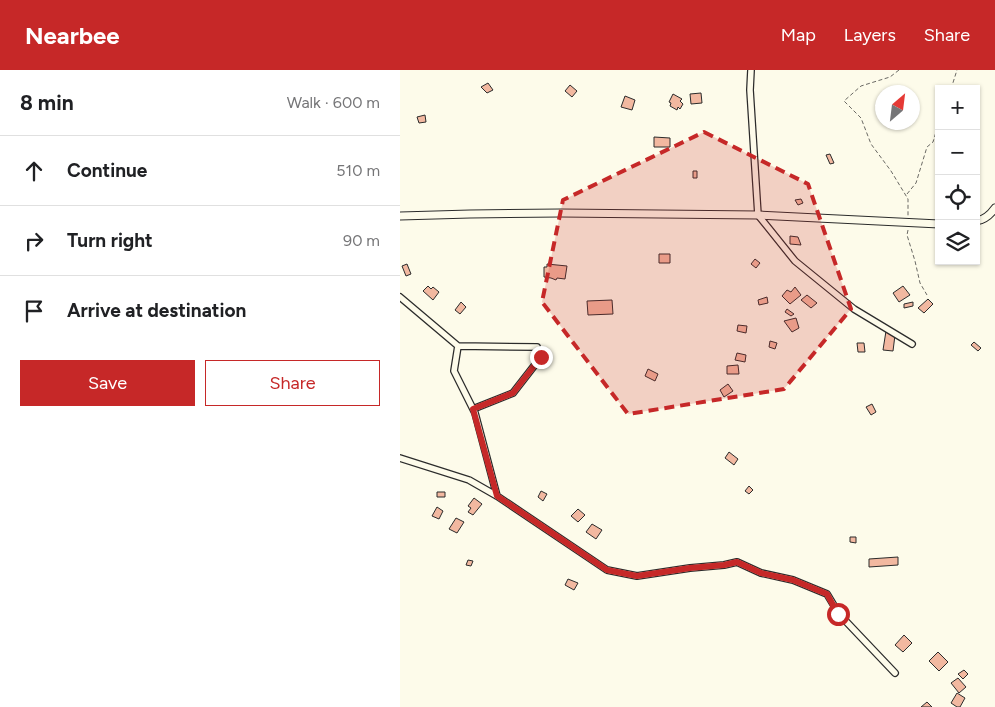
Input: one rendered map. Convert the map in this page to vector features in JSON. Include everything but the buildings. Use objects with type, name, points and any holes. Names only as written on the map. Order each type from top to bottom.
[{"type":"street","points":[[751,70],[750,90],[758,215],[795,261],[854,309],[912,344]]},
{"type":"street","points":[[980,220],[990,215],[995,208]]},
{"type":"street","points":[[400,216],[552,213],[758,215],[935,224]]},
{"type":"street","points":[[400,297],[458,346],[537,347]]},
{"type":"street","points":[[458,346],[454,371],[473,409],[497,496]]},
{"type":"street","points":[[473,409],[513,393],[541,357]]},
{"type":"street","points":[[400,458],[469,480],[497,496],[607,570],[637,576],[737,562],[761,573],[793,580],[827,594],[838,614],[895,673]]},
{"type":"path","points":[[899,70],[890,77],[862,86],[844,101],[861,118],[871,144],[891,171],[908,199],[907,235],[920,284],[927,295]]},
{"type":"path","points":[[952,85],[957,70]]},
{"type":"path","points":[[906,195],[916,184],[927,148],[933,142],[937,130]]},
{"type":"highlighted area","points":[[704,132],[808,184],[851,309],[784,389],[628,414],[542,302],[563,200]]},
{"type":"route","points":[[541,357],[513,393],[473,409],[497,496],[607,570],[637,576],[737,562],[761,573],[793,580],[827,594],[838,614]]}]
